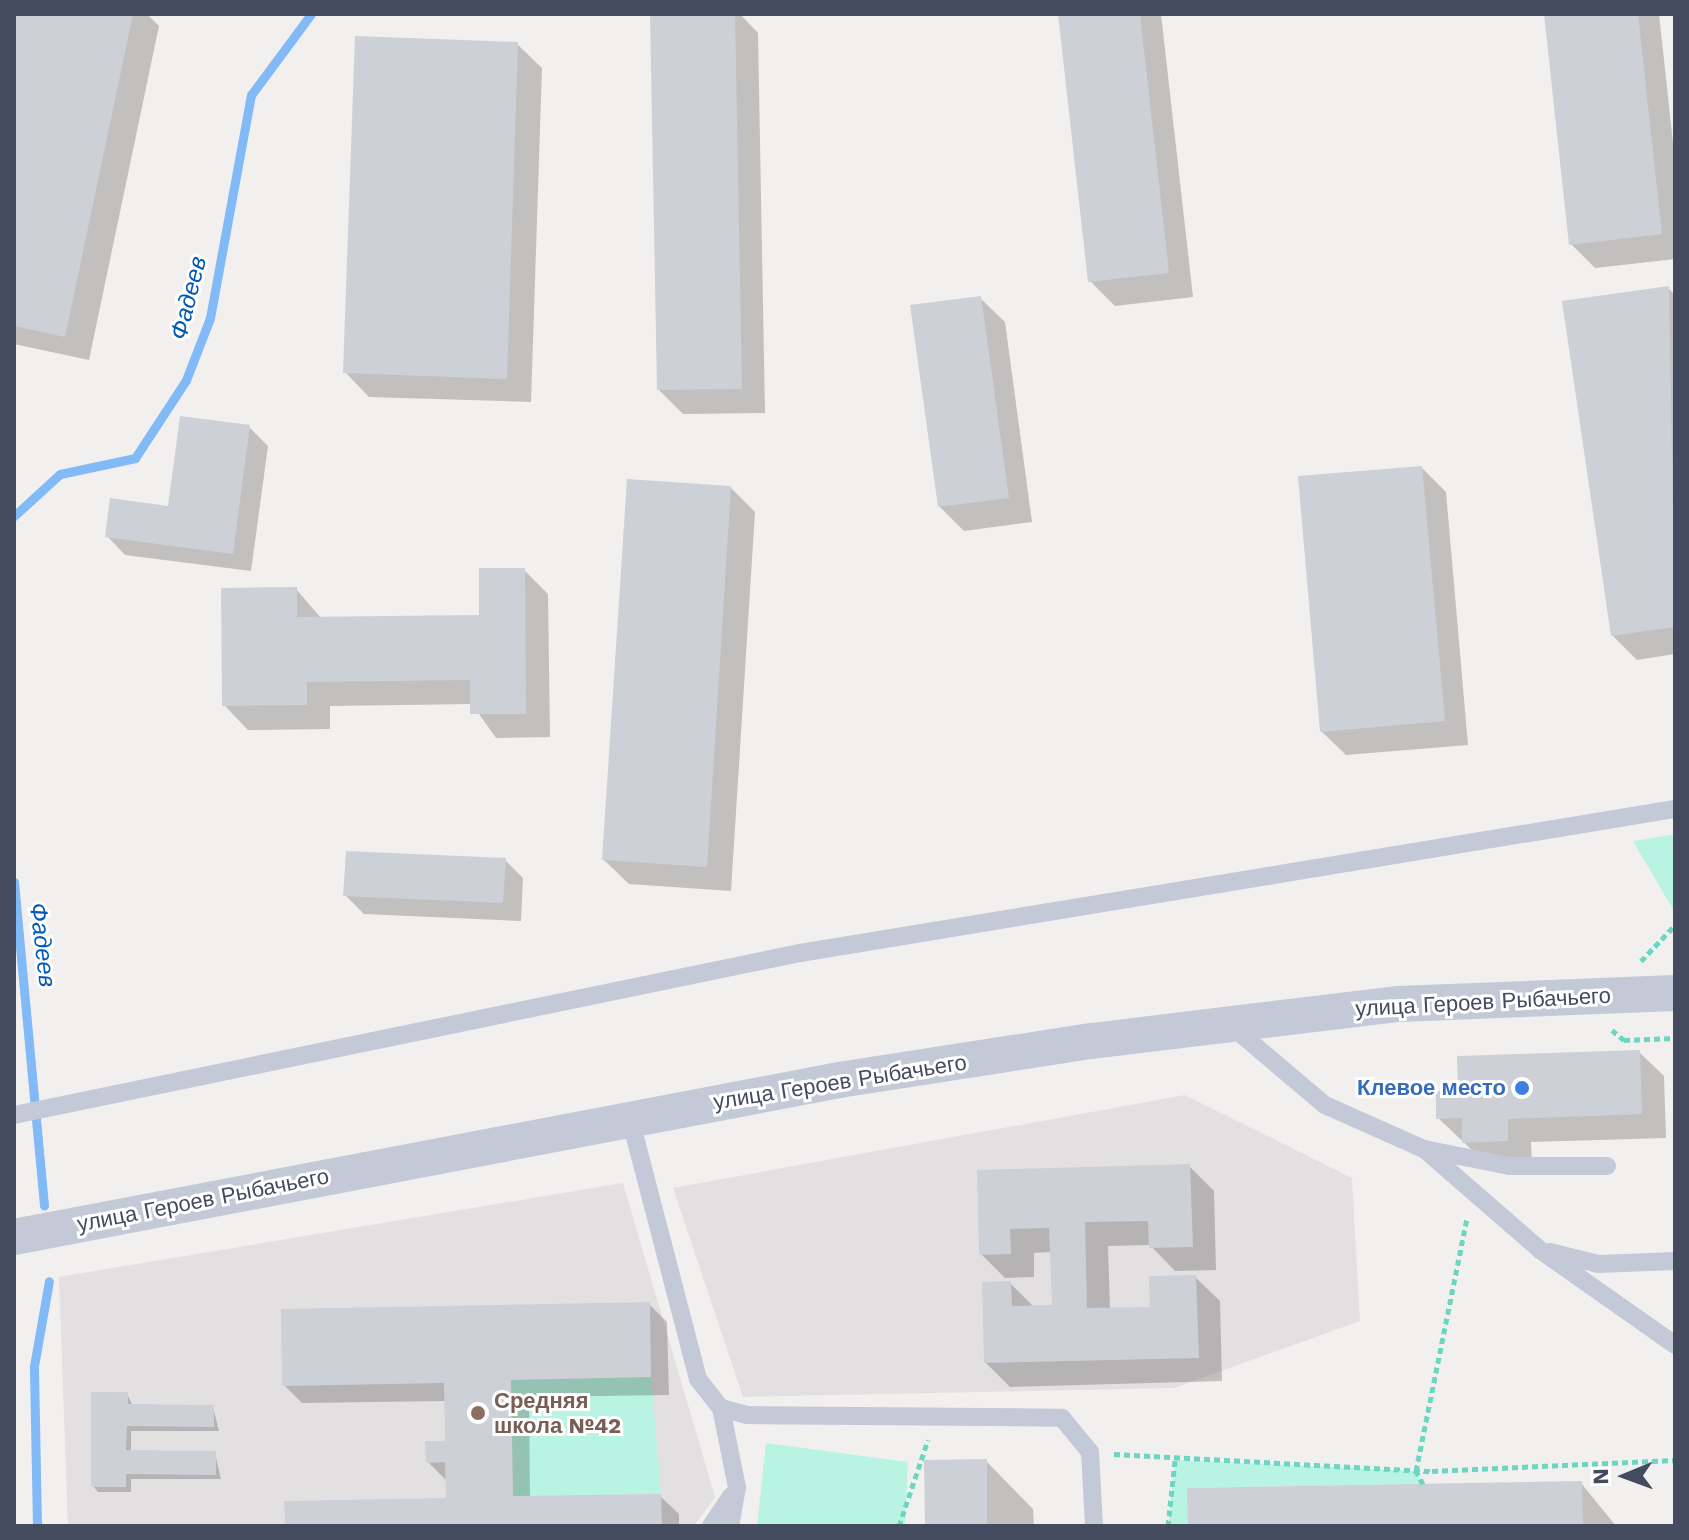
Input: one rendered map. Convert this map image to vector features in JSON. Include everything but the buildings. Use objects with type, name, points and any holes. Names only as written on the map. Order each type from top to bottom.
[{"type":"street","name":"улица Героев Рыбачьего","points":[[14,1237],[630,1118],[1227,1023],[1399,1004],[1675,993]]},
{"type":"lane","points":[[14,1115],[800,953],[1675,809]]},
{"type":"lane","points":[[1227,1023],[1325,1105],[1424,1149],[1509,1166],[1607,1166]]},
{"type":"lane","points":[[630,1118],[698,1379],[721,1408],[737,1487],[730,1526]]},
{"type":"lane","points":[[1424,1149],[1472,1196],[1540,1250],[1675,1345]]},
{"type":"lane","points":[[1540,1250],[1599,1264],[1675,1261]]},
{"type":"lane","points":[[721,1408],[747,1415],[1062,1418],[1090,1452],[1094,1526]]},
{"type":"lane","points":[[711,1526],[737,1487]]},
{"type":"path","points":[[1423,1484],[1416,1471],[1472,1196]]},
{"type":"path","points":[[899,1526],[935,1416]]},
{"type":"path","points":[[1090,1452],[1175,1460],[1416,1471],[1675,1460]]},
{"type":"path","points":[[1168,1526],[1175,1460]]},
{"type":"shaded area","points":[[1185,1095],[1352,1178],[1360,1321],[1174,1388],[743,1397],[673,1188]]},
{"type":"shaded area","points":[[623,1183],[715,1497],[694,1526],[68,1526],[59,1277]]},
{"type":"green space","points":[[1675,834],[1675,913],[1633,841]]},
{"type":"green space","points":[[651,1377],[661,1494],[513,1496],[511,1380]]},
{"type":"green space","points":[[766,1443],[908,1462],[905,1526],[757,1526]]},
{"type":"green space","points":[[1175,1460],[1416,1471],[1423,1484],[1188,1488],[1188,1526],[1168,1526]]},
{"type":"waterway","name":"Фадеев","points":[[14,516],[60,474],[135,458],[186,380],[210,318],[251,95],[311,14]]},
{"type":"waterway","name":"Фадеев","points":[[14,882],[44,1206]]},
{"type":"waterway","name":"Фадеев","points":[[37,1526],[34,1366],[49,1281]]},
{"type":"place","name":"Клевое место","points":[[1522,1088]]},
{"type":"place","name":"Средняя школа №42","points":[[478,1413]]}]
